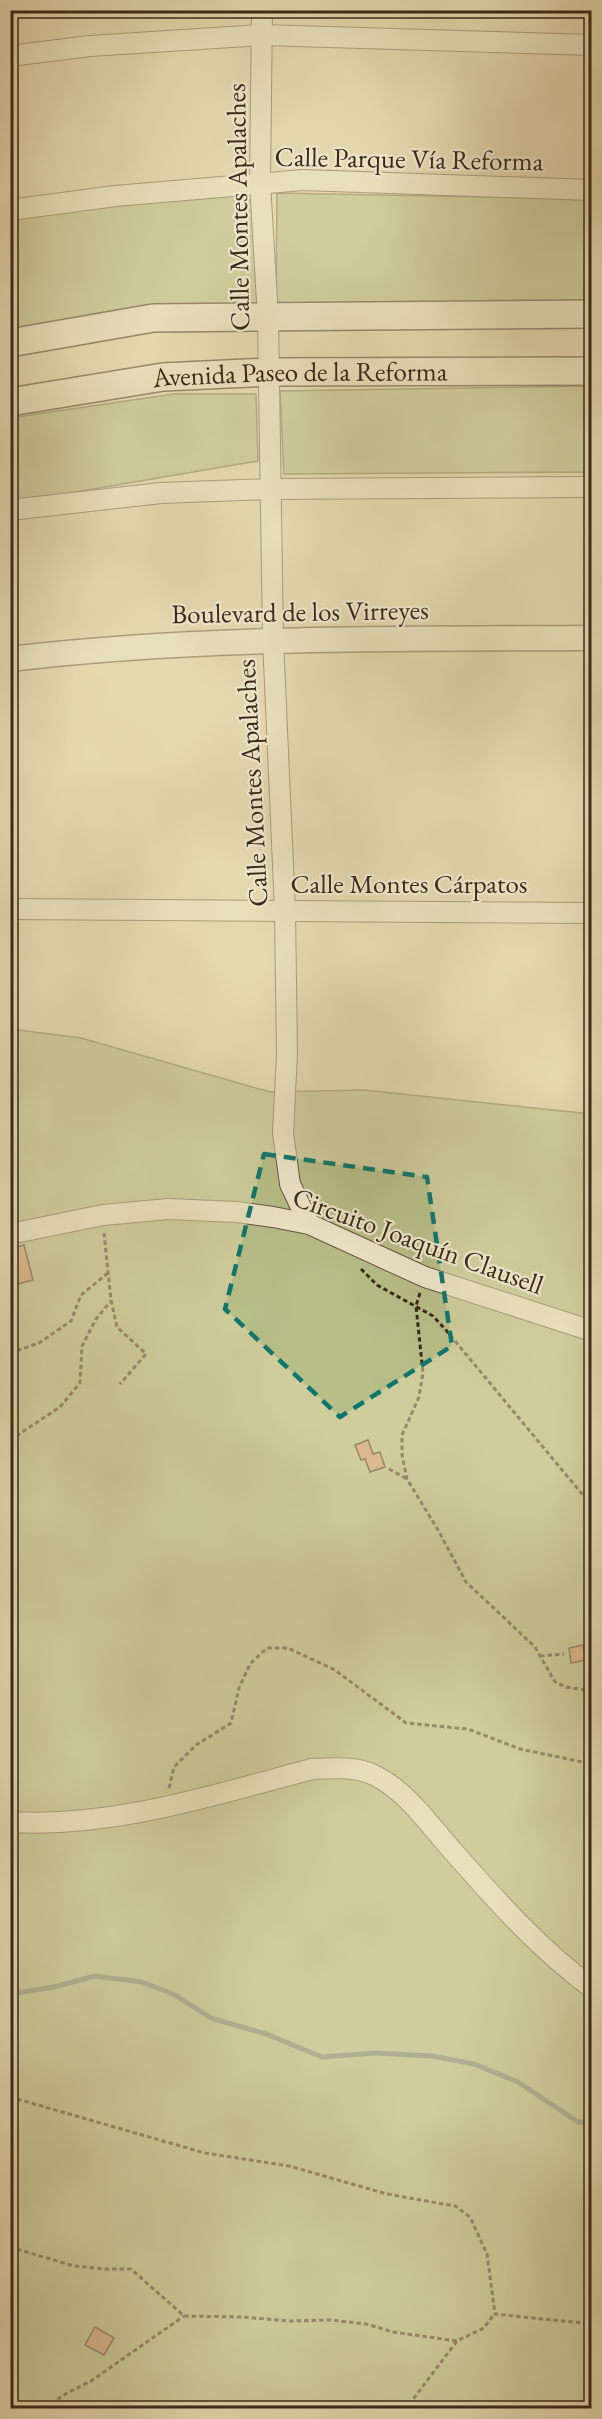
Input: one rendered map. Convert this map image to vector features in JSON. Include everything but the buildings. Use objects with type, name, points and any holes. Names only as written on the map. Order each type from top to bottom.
[{"type":"main road","name":"Avenida Paseo de la Reforma","points":[[10,343],[153,318],[591,314]]},
{"type":"main road","name":"Avenida Paseo de la Reforma","points":[[10,402],[163,378],[269,372],[591,371]]},
{"type":"street","name":"Calle Montes Apalaches","points":[[262,10],[260,183],[268,317],[273,639],[285,910],[287,1054],[283,1133],[290,1184],[309,1224]]},
{"type":"street","points":[[10,56],[90,46],[262,35],[591,45]]},
{"type":"street","name":"Calle Parque Vía Reforma","points":[[10,210],[115,196],[303,180],[591,190]]},
{"type":"street","points":[[10,510],[161,493],[272,489],[591,487]]},
{"type":"street","name":"Boulevard de los Virreyes","points":[[10,658],[97,648],[273,639],[591,638]]},
{"type":"street","name":"Calle Montes Cárpatos","points":[[10,909],[591,913]]},
{"type":"street","name":"Circuito Joaquín Clausell","points":[[10,1234],[103,1215],[168,1209],[246,1213],[309,1224],[425,1277],[591,1330]]},
{"type":"street","points":[[10,1822],[31,1823],[126,1815],[312,1769],[341,1768],[374,1774],[397,1789],[497,1900],[547,1950],[591,1988]]},
{"type":"path","points":[[103,1215],[111,1300],[117,1327],[146,1354],[120,1384]]},
{"type":"path","points":[[357,1247],[356,1257],[359,1267],[377,1285],[395,1297],[433,1316],[591,1506]]},
{"type":"path","points":[[10,1353],[39,1342],[71,1321],[81,1295],[108,1273]]},
{"type":"path","points":[[425,1277],[416,1306],[423,1373],[419,1397],[402,1435],[402,1455],[407,1479],[466,1582],[521,1632],[540,1656],[555,1682],[566,1687],[591,1691]]},
{"type":"path","points":[[10,1440],[60,1407],[80,1383],[82,1346],[96,1319],[111,1300]]},
{"type":"path","points":[[389,1469],[407,1479]]},
{"type":"path","points":[[164,1806],[174,1767],[196,1745],[231,1723],[239,1688],[250,1664],[267,1648],[288,1648],[335,1670],[406,1723],[468,1729],[520,1749],[591,1764]]},
{"type":"path","points":[[540,1656],[564,1654]]},
{"type":"path","points":[[10,2097],[205,2153],[289,2166],[387,2194],[455,2206],[470,2217],[488,2254],[495,2314],[484,2328],[457,2341],[411,2402],[402,2409]]},
{"type":"path","points":[[10,2247],[74,2266],[132,2269],[184,2316]]},
{"type":"path","points":[[495,2314],[591,2324]]},
{"type":"path","points":[[45,2409],[67,2393],[91,2381],[184,2316],[332,2320],[457,2341]]},
{"type":"highlighted area","points":[[264,1154],[427,1177],[452,1346],[340,1417],[225,1309]]},
{"type":"green space","points":[[251,192],[257,306],[11,332],[10,219],[112,204]]},
{"type":"green space","points":[[277,193],[591,199],[591,300],[276,307]]},
{"type":"green space","points":[[591,386],[591,472],[284,474],[280,391]]},
{"type":"green space","points":[[174,394],[256,394],[258,461],[11,503],[10,418]]},
{"type":"green space","points":[[11,1029],[81,1038],[270,1092],[364,1090],[591,1114],[591,2408],[11,2408]]},
{"type":"waterway","points":[[10,1994],[54,1987],[95,1976],[142,1982],[173,1994],[211,2018],[266,2034],[322,2057],[375,2053],[432,2056],[474,2064],[518,2082],[578,2122],[592,2122]]}]
